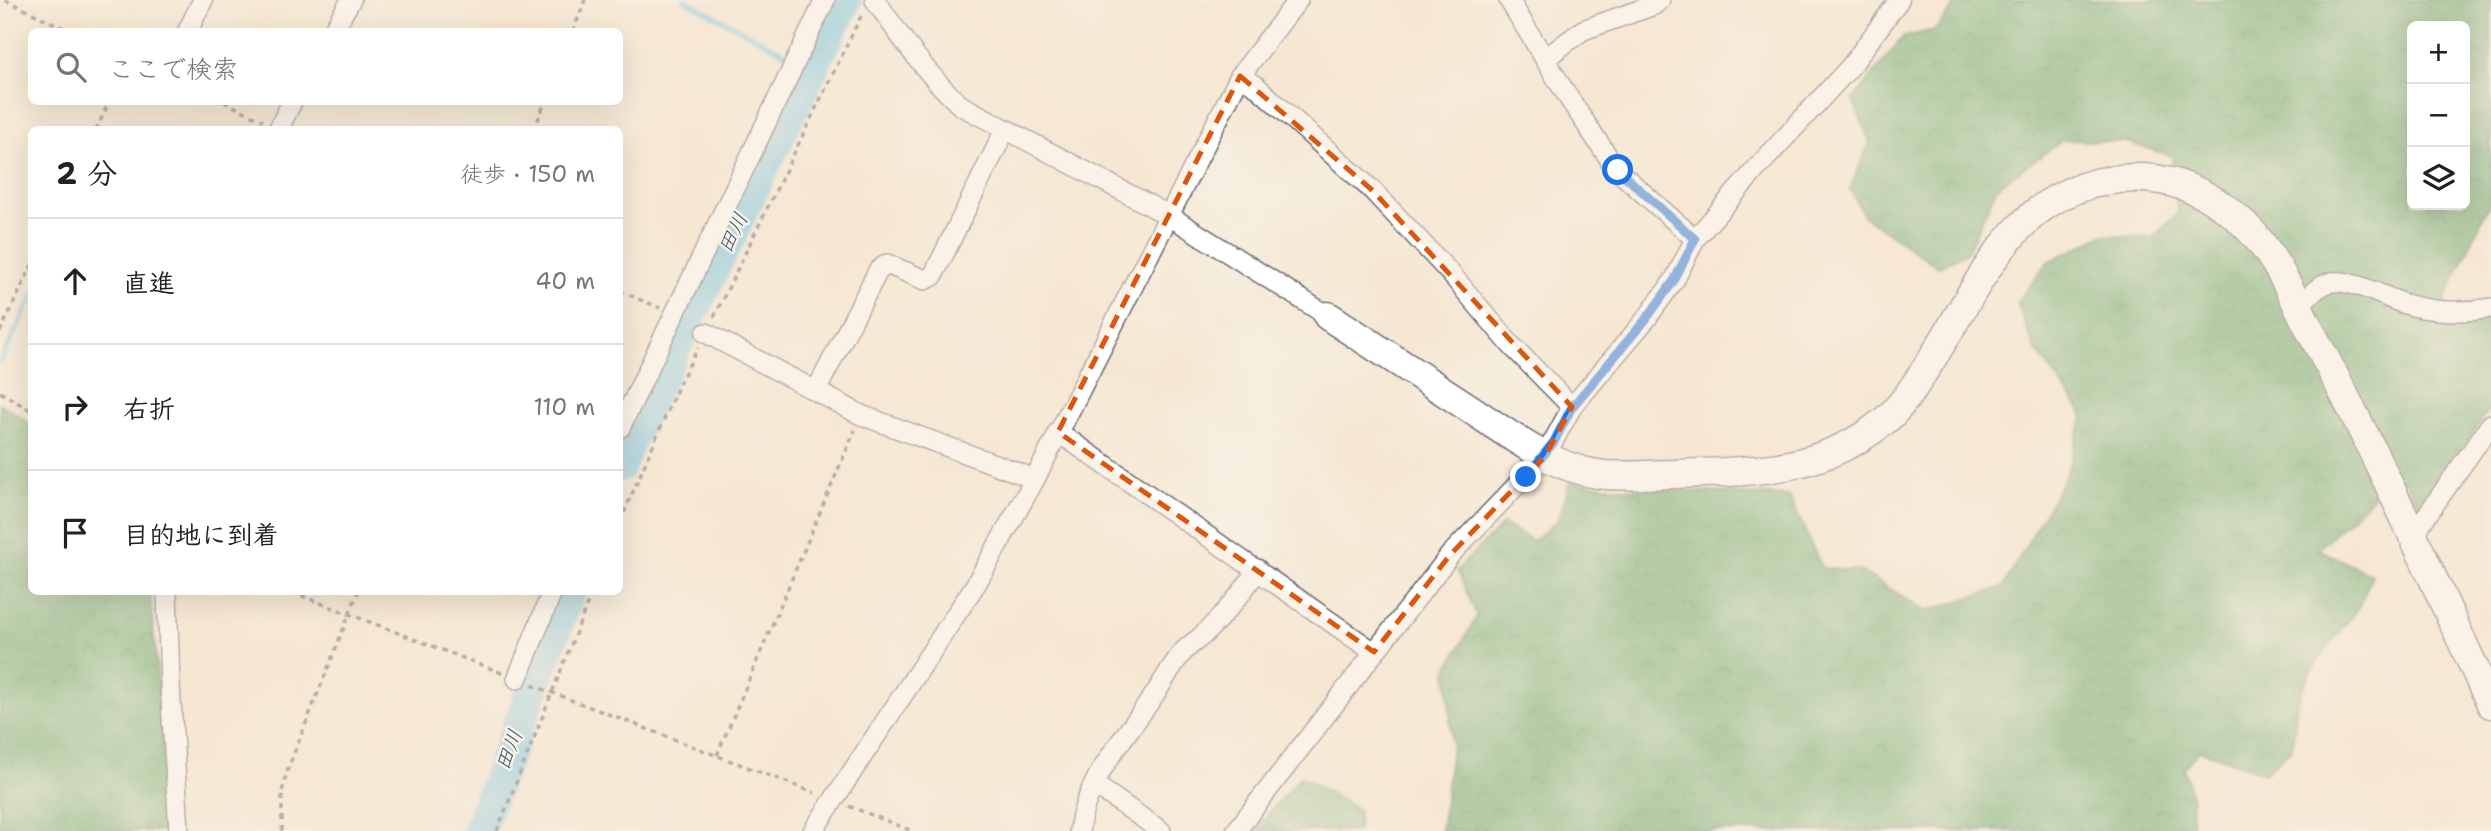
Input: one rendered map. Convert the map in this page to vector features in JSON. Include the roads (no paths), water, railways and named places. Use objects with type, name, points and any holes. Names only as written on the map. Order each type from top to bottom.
[{"type":"street","points":[[189,28],[203,0]]},
{"type":"street","points":[[334,28],[351,0]]},
{"type":"street","points":[[623,421],[825,0]]},
{"type":"street","points":[[813,831],[976,584],[1035,479],[1240,76],[1298,0]]},
{"type":"street","points":[[1509,0],[1568,97],[1618,170],[1695,239]]},
{"type":"street","points":[[1546,58],[1583,30],[1654,5],[1660,0]]},
{"type":"street","points":[[1236,831],[1450,555],[1545,456],[1572,407],[1647,318],[1675,279],[1695,239],[1756,168],[1852,66],[1899,0]]},
{"type":"street","points":[[871,3],[939,86],[960,105],[1168,215],[1545,456],[1598,474],[1761,471],[1807,461],[1849,444],[1885,421],[1910,392],[1941,347],[1993,260],[2020,224],[2042,206],[2073,190],[2106,179],[2166,180],[2207,196],[2239,216],[2263,244],[2336,379],[2491,704]]},
{"type":"street","points":[[1240,76],[1255,85],[1372,190],[1451,274],[1511,345],[1572,407]]},
{"type":"street","points":[[280,126],[290,105]]},
{"type":"street","points":[[816,391],[878,271],[887,264],[925,280],[933,276],[1005,130]]},
{"type":"street","points":[[2297,306],[2321,286],[2335,282],[2408,305],[2470,312],[2491,308]]},
{"type":"street","points":[[706,333],[861,415],[1035,479]]},
{"type":"street","points":[[2414,539],[2422,522],[2491,424]]},
{"type":"street","points":[[1058,432],[1374,652]]},
{"type":"street","points":[[1079,831],[1086,806],[1104,765],[1153,697],[1169,669],[1185,649],[1206,633],[1257,569]]},
{"type":"street","points":[[167,595],[180,831]]},
{"type":"street","points":[[521,680],[551,595]]},
{"type":"street","points":[[1095,785],[1161,831]]},
{"type":"waterway","points":[[685,0],[813,68]]},
{"type":"waterway","name":"田川","points":[[623,458],[846,0]]},
{"type":"waterway","points":[[0,362],[28,306]]},
{"type":"waterway","name":"田川","points":[[478,831],[569,595]]}]
